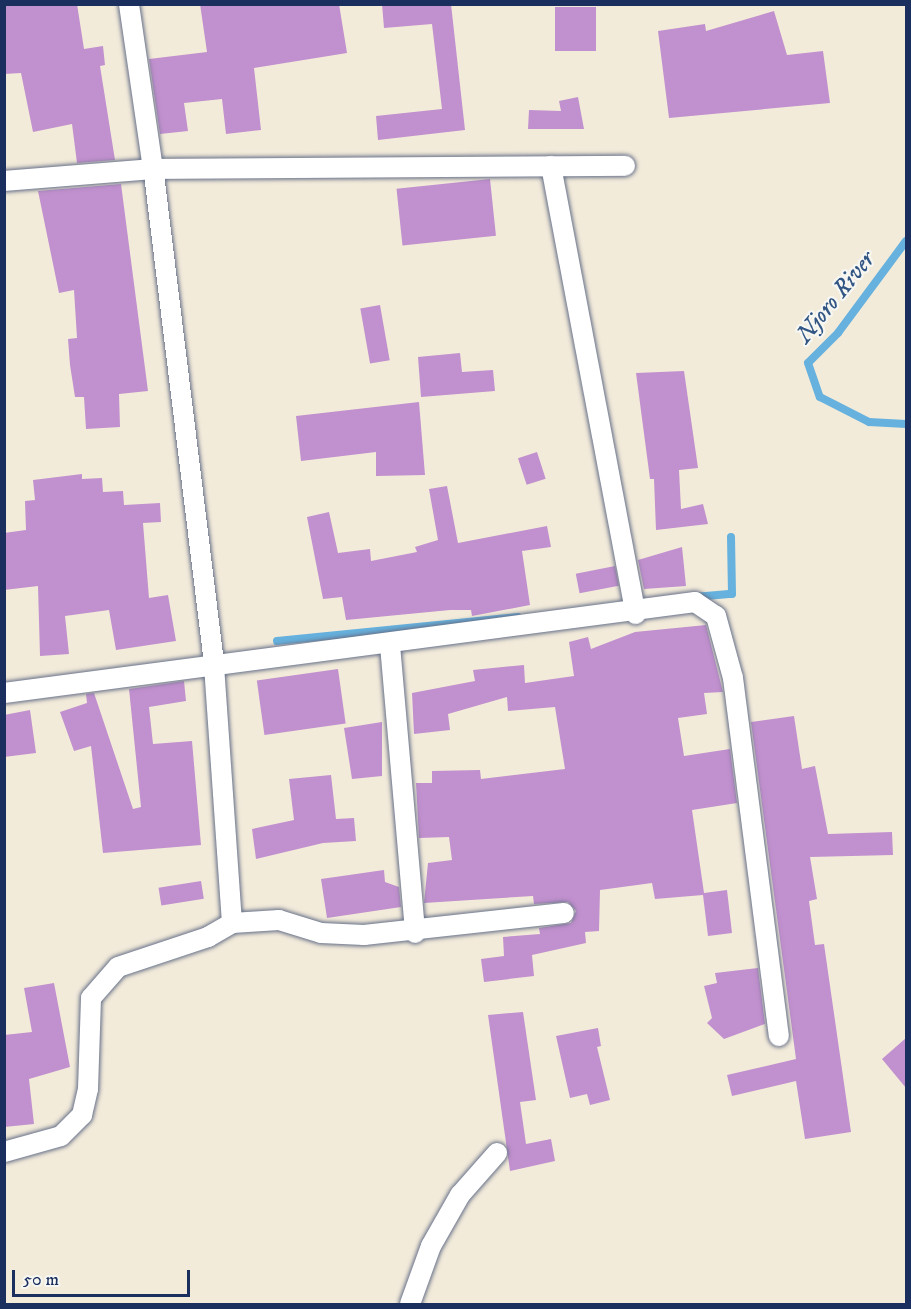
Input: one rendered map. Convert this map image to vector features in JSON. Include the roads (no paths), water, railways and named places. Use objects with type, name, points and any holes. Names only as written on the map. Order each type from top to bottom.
[{"type":"street","points":[[129,4],[153,169],[214,663],[232,922]]},
{"type":"street","points":[[551,166],[636,614]]},
{"type":"street","points":[[4,181],[153,169],[625,166]]},
{"type":"street","points":[[4,693],[214,663],[390,645],[636,614],[695,602],[716,616],[725,639],[779,1036]]},
{"type":"street","points":[[390,645],[415,933]]},
{"type":"street","points":[[4,1152],[61,1137],[82,1115],[95,987],[118,967],[208,937],[232,922],[279,920],[321,933],[415,933],[564,913]]},
{"type":"street","points":[[410,1305],[431,1246],[460,1196],[497,1153]]},
{"type":"waterway","name":"Njoro River","points":[[906,241],[838,333],[808,363],[820,397],[869,422],[906,424]]},
{"type":"waterway","points":[[694,597],[732,594],[731,537]]},
{"type":"waterway","points":[[277,641],[518,617]]}]
